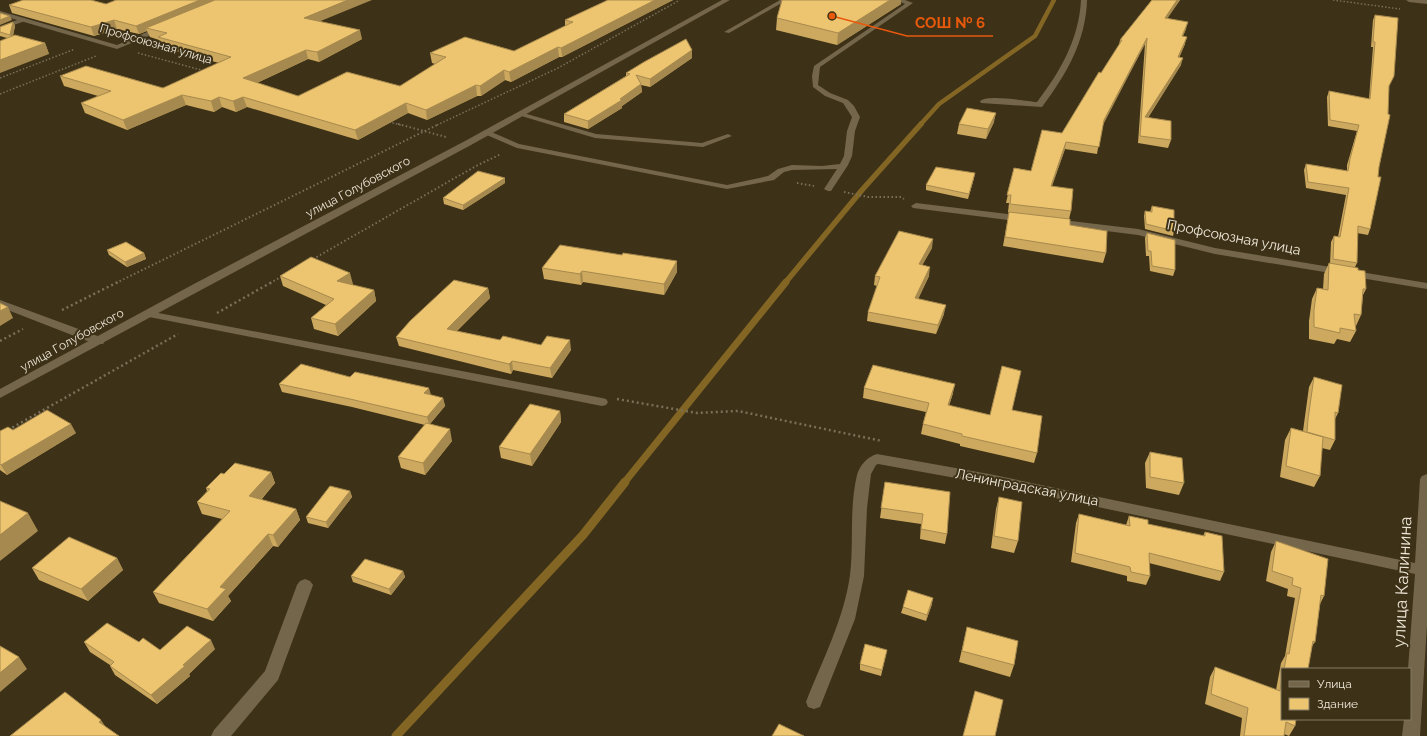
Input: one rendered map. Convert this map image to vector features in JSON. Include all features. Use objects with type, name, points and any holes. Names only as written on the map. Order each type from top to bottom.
[{"type":"street","name":"улица Голубовского","points":[[0,394],[468,143],[727,0]]},
{"type":"street","points":[[984,101],[1006,101],[1039,105],[1056,84],[1075,45],[1084,8],[1084,0]]},
{"type":"street","points":[[1409,0],[1427,2]]},
{"type":"street","name":"Профсоюзная улица","points":[[0,13],[117,47]]},
{"type":"street","points":[[117,47],[168,27]]},
{"type":"street","name":"Профсоюзная улица","points":[[916,206],[1138,232],[1215,251],[1427,286]]},
{"type":"street","points":[[0,302],[99,340]]},
{"type":"street","points":[[148,314],[607,400]]},
{"type":"street","name":"Ленинградская улица","points":[[814,702],[847,619],[857,576],[860,508],[864,474],[871,462],[877,459],[884,459],[989,479],[1425,570]]},
{"type":"street","name":"улица Калинина","points":[[1412,736],[1425,570],[1427,479]]},
{"type":"street","points":[[220,736],[272,675],[305,585]]},
{"type":"lane","points":[[727,32],[784,0]]},
{"type":"lane","points":[[828,189],[844,165],[848,156],[851,132],[856,117],[849,104],[840,98],[828,95],[815,86],[816,66],[910,3],[899,0]]},
{"type":"lane","points":[[0,28],[23,20]]},
{"type":"lane","points":[[520,114],[595,136],[703,145],[728,136]]},
{"type":"lane","points":[[486,133],[517,146],[727,187],[771,178],[776,173],[787,168],[829,168],[844,165]]},
{"type":"path","points":[[0,341],[376,154],[558,68],[680,0]]},
{"type":"path","points":[[1333,0],[1401,10]]},
{"type":"path","points":[[0,78],[96,41]]},
{"type":"path","points":[[0,94],[117,47]]},
{"type":"path","name":"Профсоюзная улица","points":[[117,47],[209,72]]},
{"type":"path","points":[[386,121],[468,143]]},
{"type":"path","points":[[307,263],[476,166],[517,146]]},
{"type":"path","points":[[853,194],[868,197],[901,197],[916,206]]},
{"type":"path","points":[[7,430],[287,274]]},
{"type":"path","points":[[607,400],[689,411]]},
{"type":"building","points":[[23,0],[91,0],[106,4],[116,0],[200,0],[136,26],[114,20],[91,27],[9,5]]},
{"type":"building","points":[[215,0],[348,0],[304,18],[360,30],[317,52],[306,50],[243,78],[298,96],[347,72],[400,86],[446,57],[430,53],[465,37],[514,51],[573,22],[565,20],[608,0],[655,0],[561,48],[558,47],[509,72],[504,70],[480,86],[476,85],[426,110],[406,103],[355,130],[243,97],[233,101],[219,97],[211,101],[182,95],[123,120],[81,103],[111,91],[60,76],[86,66],[163,88],[231,57],[158,37],[167,33],[146,28]]},
{"type":"building","points":[[782,0],[890,0],[838,33],[777,18]]},
{"type":"building","points":[[1152,0],[1177,0],[1165,18],[1188,22],[1182,36],[1187,37],[1178,57],[1183,58],[1145,117],[1171,121],[1171,140],[1140,136],[1147,38],[1104,120],[1099,147],[1066,142],[1051,186],[1073,189],[1071,211],[1010,204],[1011,195],[1007,195],[1014,168],[1031,171],[1042,130],[1062,133],[1099,72],[1101,73],[1122,40],[1120,40]]},
{"type":"building","points":[[0,13],[10,16],[0,20]]},
{"type":"building","points":[[1375,15],[1398,18],[1394,76],[1389,86],[1388,114],[1390,115],[1379,167],[1378,177],[1381,177],[1370,229],[1358,226],[1357,263],[1333,259],[1334,236],[1340,237],[1349,188],[1308,182],[1306,164],[1348,171],[1359,125],[1330,120],[1329,91],[1370,99],[1375,42],[1373,42]]},
{"type":"building","points":[[13,22],[10,35],[0,32],[0,27]]},
{"type":"building","points":[[15,35],[45,43],[0,60],[0,41]]},
{"type":"building","points":[[686,39],[692,50],[650,79],[636,75],[641,84],[620,99],[622,100],[588,121],[564,114],[630,74],[626,73]]},
{"type":"building","points":[[967,108],[996,113],[988,129],[959,124]]},
{"type":"building","points":[[936,167],[975,173],[969,194],[926,185]]},
{"type":"building","points":[[478,171],[505,178],[463,205],[443,198]]},
{"type":"building","points":[[1152,206],[1174,210],[1174,231],[1146,224],[1145,211],[1152,212]]},
{"type":"building","points":[[1009,212],[1070,219],[1070,225],[1107,231],[1106,253],[1005,237]]},
{"type":"building","points":[[899,231],[933,239],[919,264],[930,267],[915,298],[946,305],[938,325],[868,312],[880,277],[875,276]]},
{"type":"building","points":[[1147,233],[1175,240],[1175,270],[1152,266],[1151,251],[1148,251]]},
{"type":"building","points":[[126,242],[144,253],[125,262],[107,250]]},
{"type":"building","points":[[560,245],[622,255],[623,253],[677,261],[664,284],[582,271],[580,274],[542,268]]},
{"type":"building","points":[[311,257],[350,273],[337,281],[374,290],[335,324],[311,318],[334,299],[280,276]]},
{"type":"building","points":[[1329,263],[1358,268],[1358,270],[1365,271],[1366,289],[1363,289],[1361,315],[1354,314],[1356,331],[1340,328],[1340,333],[1314,327],[1314,310],[1317,288],[1328,290]]},
{"type":"building","points":[[454,280],[488,288],[447,329],[500,340],[503,336],[541,345],[547,336],[570,340],[550,368],[512,361],[509,364],[396,337],[410,321]]},
{"type":"building","points":[[0,303],[8,307],[0,311]]},
{"type":"building","points":[[301,364],[350,377],[355,372],[429,388],[424,393],[443,398],[427,417],[279,384]]},
{"type":"building","points":[[873,365],[955,384],[948,405],[990,415],[1002,366],[1021,371],[1012,410],[1042,416],[1037,453],[962,436],[962,434],[923,424],[929,403],[864,388]]},
{"type":"building","points":[[1314,377],[1342,385],[1338,413],[1335,412],[1335,440],[1307,432]]},
{"type":"building","points":[[530,404],[560,411],[530,454],[499,447]]},
{"type":"building","points":[[47,410],[71,424],[1,465],[0,431],[8,427],[13,430]]},
{"type":"building","points":[[426,423],[450,429],[423,463],[398,457]]},
{"type":"building","points":[[1291,428],[1323,437],[1320,476],[1286,466]]},
{"type":"building","points":[[1150,452],[1182,458],[1184,483],[1150,477]]},
{"type":"building","points":[[235,463],[271,472],[249,496],[296,509],[273,535],[268,534],[220,587],[226,589],[207,609],[153,592],[230,511],[197,502],[210,489],[206,488],[221,473],[224,474]]},
{"type":"building","points":[[885,482],[950,492],[947,534],[921,529],[923,514],[881,508]]},
{"type":"building","points":[[330,486],[350,491],[326,522],[306,517]]},
{"type":"building","points":[[999,497],[1022,502],[1018,541],[994,536]]},
{"type":"building","points":[[0,501],[28,513],[0,535]]},
{"type":"building","points":[[1079,514],[1130,526],[1129,516],[1148,520],[1148,524],[1205,536],[1205,532],[1222,536],[1224,572],[1149,553],[1150,576],[1131,572],[1130,567],[1075,553]]},
{"type":"building","points":[[69,537],[117,558],[81,589],[32,568]]},
{"type":"building","points":[[1276,541],[1328,559],[1324,596],[1321,595],[1315,642],[1313,641],[1308,668],[1284,668],[1287,653],[1289,654],[1301,588],[1292,585],[1293,578],[1272,571]]},
{"type":"building","points":[[365,559],[403,571],[389,589],[351,576]]},
{"type":"building","points":[[908,590],[933,598],[927,615],[903,607]]},
{"type":"building","points":[[107,623],[139,642],[143,638],[160,650],[187,626],[211,640],[183,665],[185,666],[151,695],[110,666],[114,662],[84,642]]},
{"type":"building","points":[[967,627],[1018,641],[1014,665],[962,651]]},
{"type":"building","points":[[865,644],[887,650],[882,670],[860,664]]},
{"type":"building","points":[[0,646],[19,657],[0,673]]},
{"type":"building","points":[[1215,667],[1280,691],[1281,684],[1281,720],[1296,720],[1295,726],[1286,722],[1284,736],[1244,736],[1248,708],[1211,694]]},
{"type":"building","points":[[975,691],[1003,700],[995,736],[963,736]]},
{"type":"building","points":[[65,692],[101,720],[99,722],[119,736],[10,736]]},
{"type":"building","points":[[779,724],[804,736],[772,736]]},
{"type":"waterway","points":[[920,125],[939,104],[1035,36],[1054,0]]},
{"type":"waterway","points":[[785,283],[862,190],[921,124]]},
{"type":"waterway","points":[[624,483],[786,282]]},
{"type":"waterway","points":[[396,736],[583,535],[625,482]]},
{"type":"place","name":"СОШ № 6","points":[[832,16]]}]
